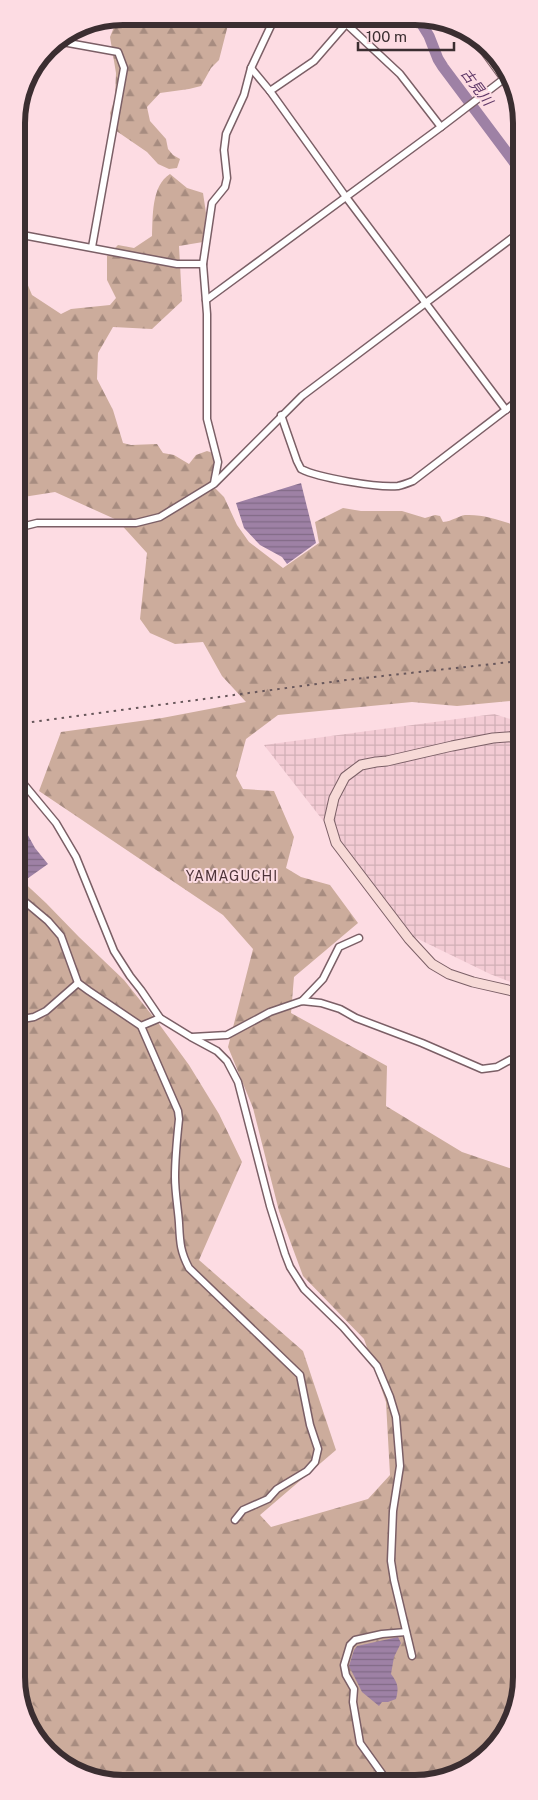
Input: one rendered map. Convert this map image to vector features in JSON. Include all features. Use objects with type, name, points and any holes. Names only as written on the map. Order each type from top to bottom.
[{"type":"street","points":[[214,484],[218,462],[207,419],[206,300],[203,264],[212,203],[225,187],[227,178],[224,150],[226,134],[244,95],[251,68],[272,25]]},
{"type":"street","points":[[270,91],[314,61],[345,25]]},
{"type":"street","points":[[349,25],[400,74],[441,128]]},
{"type":"street","points":[[66,43],[118,52],[124,68],[92,247]]},
{"type":"street","points":[[251,68],[506,410]]},
{"type":"street","points":[[206,300],[441,128],[503,79]]},
{"type":"street","points":[[25,235],[177,264],[203,264]]},
{"type":"street","points":[[25,526],[37,523],[136,523],[160,517],[214,484],[302,396],[513,237]]},
{"type":"street","points":[[281,415],[296,461],[301,469],[372,485],[394,486],[412,481],[513,404]]},
{"type":"street","points":[[513,737],[468,742],[387,761],[361,765],[345,777],[334,798],[329,820],[336,843],[409,939],[432,964],[449,974],[473,982],[513,991]]},
{"type":"street","points":[[25,786],[56,823],[76,857],[114,951],[160,1018],[217,1051],[227,1061],[238,1082],[268,1197],[290,1267],[304,1288],[378,1366],[396,1417],[400,1466],[393,1511],[391,1561],[412,1656]]},
{"type":"street","points":[[25,902],[48,921],[61,936],[78,983],[141,1026],[178,1111],[174,1175],[175,1199],[179,1223],[179,1240],[182,1254],[189,1268],[300,1375],[310,1425],[318,1449],[315,1462],[308,1472],[277,1489],[268,1498],[243,1510],[235,1520]]},
{"type":"street","points":[[302,1001],[323,979],[339,946],[359,938]]},
{"type":"street","points":[[25,1019],[46,1012],[78,983]]},
{"type":"street","points":[[191,1037],[227,1035],[270,1012],[302,1001],[320,1003],[340,1009],[356,1018],[422,1043],[482,1069],[497,1067],[513,1058]]},
{"type":"street","points":[[141,1026],[160,1018]]},
{"type":"street","points":[[383,1775],[360,1743],[354,1689],[346,1675],[344,1665],[350,1645],[355,1640],[382,1634],[406,1632]]},
{"type":"shaded area","points":[[301,483],[316,543],[287,564],[282,557],[260,545],[244,528],[236,503]]},
{"type":"shaded area","points":[[494,714],[513,720],[513,983],[490,974],[414,937],[264,745]]},
{"type":"shaded area","points":[[25,830],[35,848],[48,864],[25,880]]},
{"type":"shaded area","points":[[398,1637],[401,1643],[394,1657],[391,1674],[397,1686],[396,1699],[382,1702],[379,1706],[362,1692],[349,1666],[357,1646]]},
{"type":"green space","points":[[116,25],[228,25],[219,60],[211,68],[201,86],[160,93],[147,107],[150,121],[166,139],[168,149],[180,159],[177,168],[169,169],[158,164],[147,152],[112,128],[110,113],[115,98],[116,73],[110,37]]},
{"type":"green space","points":[[170,174],[187,188],[203,193],[206,213],[203,242],[179,246],[182,301],[152,329],[113,327],[98,353],[97,379],[113,410],[123,443],[131,445],[157,444],[163,453],[174,455],[189,464],[196,455],[207,451],[213,453],[216,462],[211,484],[224,497],[237,525],[249,542],[283,568],[319,543],[315,522],[343,508],[361,511],[402,511],[425,518],[435,515],[440,516],[443,522],[465,515],[480,516],[513,525],[513,701],[457,706],[412,702],[278,715],[246,739],[236,776],[243,789],[274,791],[294,837],[286,868],[301,877],[330,885],[358,923],[294,977],[291,1013],[387,1066],[386,1106],[462,1152],[513,1169],[513,1684],[506,1715],[489,1742],[464,1762],[441,1772],[422,1775],[116,1775],[104,1773],[98,1772],[71,1752],[49,1731],[41,1711],[28,1700],[27,1696],[25,1677],[25,883],[124,980],[159,1024],[189,1065],[219,1114],[242,1162],[199,1260],[303,1351],[336,1450],[260,1515],[271,1527],[368,1499],[390,1475],[386,1402],[364,1339],[303,1276],[279,1211],[253,1108],[228,1047],[253,949],[223,915],[39,791],[61,732],[162,718],[246,702],[222,676],[203,642],[175,644],[150,633],[140,619],[147,553],[117,520],[55,492],[25,497],[25,278],[32,295],[61,314],[71,309],[110,305],[116,298],[107,280],[107,256],[118,245],[134,248],[152,236],[154,202],[159,186]]},
{"type":"green space","points":[[25,1656],[61,1672],[159,1773],[168,1775],[116,1775],[104,1773],[79,1765],[63,1755],[41,1732],[30,1709],[26,1690]]},
{"type":"waterway","name":"古見川","points":[[422,25],[443,67],[513,161]]},
{"type":"railway","points":[[25,723],[346,680],[513,662]]},
{"type":"district","name":"YAMAGUCHI","points":[[232,876]]}]
